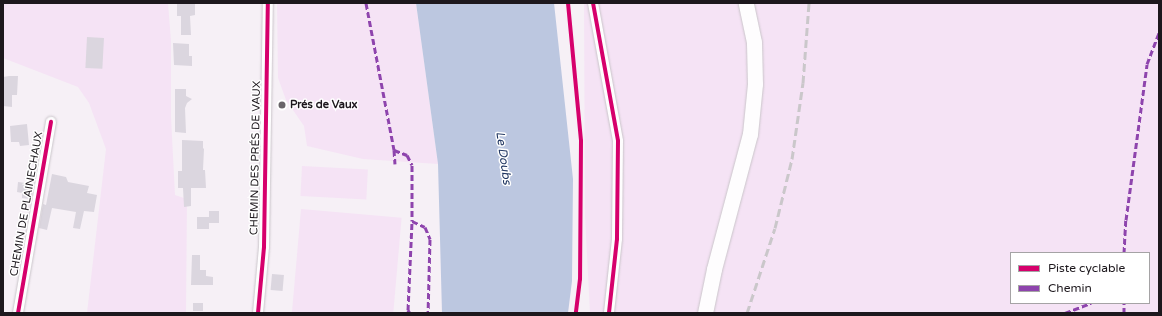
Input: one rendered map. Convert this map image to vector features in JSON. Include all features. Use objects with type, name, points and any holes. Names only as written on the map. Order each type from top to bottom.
[{"type":"main road","points":[[706,313],[714,270],[750,134],[755,84],[754,42],[746,3]]},
{"type":"street","name":"CHEMIN DES PRÉS DE VAUX","points":[[258,313],[264,247],[268,3]]},
{"type":"street","points":[[593,3],[618,141],[617,239],[609,313]]},
{"type":"street","name":"CHEMIN DE PLAINECHAUX","points":[[18,313],[50,122]]},
{"type":"shaded area","points":[[3,3],[168,3],[171,41],[171,117],[175,195],[187,199],[186,313],[87,313],[106,149],[89,103],[78,87],[3,58]]},
{"type":"shaded area","points":[[277,3],[416,3],[438,164],[363,159],[307,146],[304,126],[286,100],[278,78]]},
{"type":"shaded area","points":[[584,3],[1159,3],[1159,313],[590,313],[585,216]]},
{"type":"shaded area","points":[[302,166],[368,169],[366,199],[300,196]]},
{"type":"shaded area","points":[[301,209],[402,218],[393,313],[292,313]]},
{"type":"water","name":"Le Doubs","points":[[416,3],[554,3],[573,179],[572,281],[568,313],[442,313],[438,164]]},
{"type":"building","points":[[195,3],[195,15],[190,16],[191,35],[181,35],[181,16],[177,16],[177,4]]},
{"type":"building","points":[[87,37],[104,38],[102,69],[85,68]]},
{"type":"building","points":[[173,43],[189,44],[189,56],[192,56],[192,66],[174,65]]},
{"type":"building","points":[[18,76],[17,95],[12,95],[12,107],[3,106],[3,77]]},
{"type":"building","points":[[175,89],[186,89],[186,96],[192,99],[187,103],[185,108],[186,133],[175,132]]},
{"type":"building","points":[[27,124],[29,145],[20,146],[19,142],[11,142],[10,126]]},
{"type":"building","points":[[182,140],[203,141],[203,170],[205,170],[206,188],[191,188],[191,206],[184,207],[183,188],[178,188],[178,171],[182,171]]},
{"type":"building","points":[[52,174],[66,177],[68,182],[89,186],[87,193],[97,195],[94,212],[84,211],[80,229],[73,228],[76,212],[52,208],[47,230],[39,228],[43,204],[46,205]]},
{"type":"building","points":[[18,182],[33,184],[31,199],[22,198],[22,193],[17,192]]},
{"type":"building","points":[[209,211],[219,211],[219,223],[209,223],[209,229],[197,229],[197,217],[209,217]]},
{"type":"building","points":[[192,255],[200,255],[200,270],[206,270],[206,276],[213,277],[213,285],[191,285]]},
{"type":"building","points":[[272,274],[284,275],[283,291],[271,290]]},
{"type":"building","points":[[193,303],[203,303],[203,311],[193,311]]},
{"type":"railway","points":[[747,313],[775,228],[792,159],[803,83],[809,3]]},
{"type":"marked path","points":[[366,3],[394,150],[407,155],[412,165],[412,221],[425,227],[430,239],[428,313]]},
{"type":"marked path","points":[[1124,252],[1126,220],[1147,64],[1159,32]]},
{"type":"marked path","points":[[394,150],[395,164]]},
{"type":"marked path","points":[[410,313],[408,310],[412,221]]},
{"type":"marked path","points":[[1065,313],[1088,304]]},
{"type":"marked path","points":[[1124,304],[1124,313]]},
{"type":"cycle path","points":[[258,313],[264,247],[268,3]]},
{"type":"cycle path","points":[[568,3],[581,141],[580,279],[576,313]]},
{"type":"cycle path","points":[[593,3],[618,141],[617,239],[609,313]]},
{"type":"cycle path","points":[[18,313],[51,122]]},
{"type":"place","name":"Prés de Vaux","points":[[282,105]]}]
